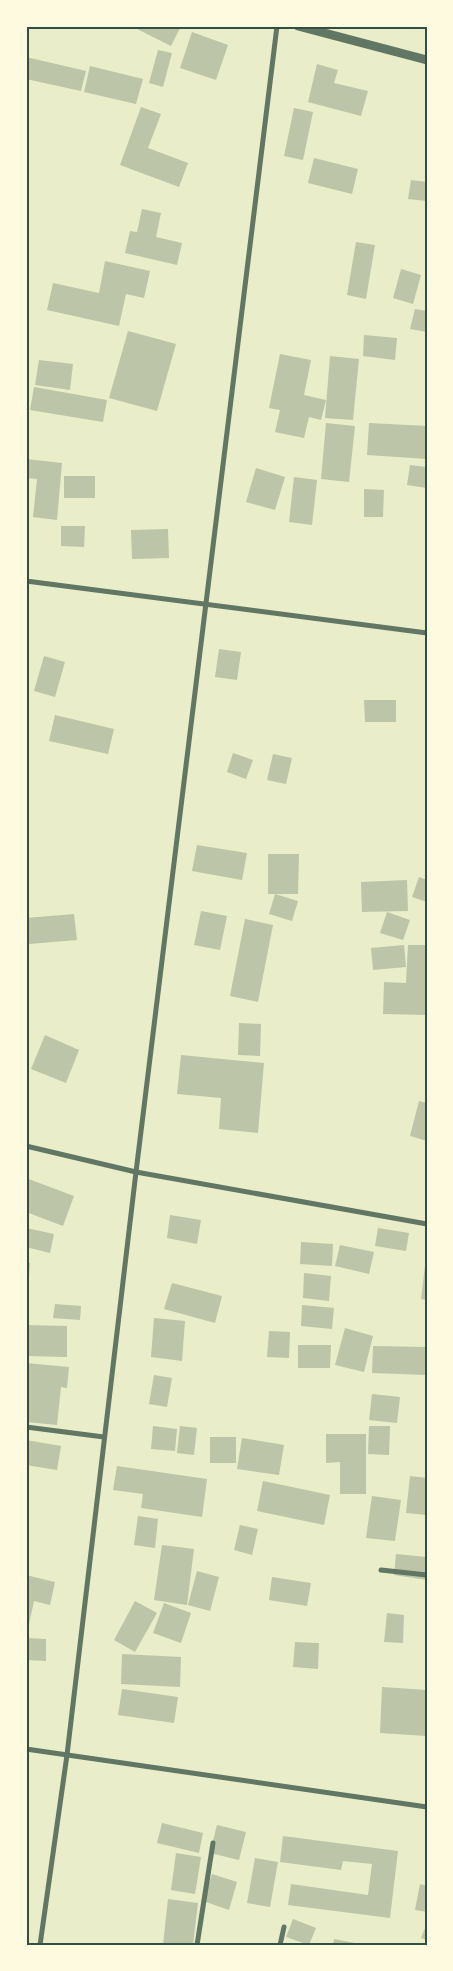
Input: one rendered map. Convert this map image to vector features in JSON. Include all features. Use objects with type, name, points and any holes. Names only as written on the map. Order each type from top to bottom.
[{"type":"street","points":[[40,1945],[67,1755],[136,1172],[277,26]]},
{"type":"street","points":[[298,26],[427,60]]},
{"type":"street","points":[[26,581],[427,633]]},
{"type":"street","points":[[26,1146],[136,1172],[427,1224]]},
{"type":"street","points":[[26,1427],[104,1436]]},
{"type":"street","points":[[381,1570],[427,1575]]},
{"type":"street","points":[[26,1749],[427,1807]]},
{"type":"street","points":[[197,1945],[214,1843]]},
{"type":"street","points":[[280,1945],[284,1927]]},
{"type":"building","points":[[131,26],[181,26],[171,46]]},
{"type":"building","points":[[192,32],[228,45],[216,80],[180,68]]},
{"type":"building","points":[[158,50],[172,53],[163,87],[149,83]]},
{"type":"building","points":[[26,57],[86,71],[81,91],[26,79]]},
{"type":"building","points":[[317,64],[338,70],[334,83],[368,91],[361,116],[308,102]]},
{"type":"building","points":[[90,66],[143,79],[136,104],[84,92]]},
{"type":"building","points":[[141,107],[161,114],[148,148],[188,163],[179,187],[120,165]]},
{"type":"building","points":[[294,108],[313,112],[303,160],[284,156]]},
{"type":"building","points":[[314,158],[358,169],[352,194],[308,183]]},
{"type":"building","points":[[411,180],[427,182],[427,201],[408,199]]},
{"type":"building","points":[[142,209],[161,213],[156,237],[182,243],[177,265],[125,253],[130,231],[137,232]]},
{"type":"building","points":[[356,242],[375,245],[366,299],[347,295]]},
{"type":"building","points":[[105,261],[150,271],[144,298],[126,294],[119,326],[47,310],[53,283],[99,293]]},
{"type":"building","points":[[401,269],[421,275],[413,304],[393,298]]},
{"type":"building","points":[[415,309],[427,311],[427,332],[410,329]]},
{"type":"building","points":[[128,331],[176,344],[157,411],[109,398]]},
{"type":"building","points":[[364,335],[397,338],[395,360],[363,356]]},
{"type":"building","points":[[280,354],[311,360],[304,395],[326,400],[321,420],[309,417],[304,438],[275,432],[280,410],[269,408]]},
{"type":"building","points":[[330,356],[359,359],[353,420],[325,418]]},
{"type":"building","points":[[39,360],[73,364],[70,390],[35,385]]},
{"type":"building","points":[[34,387],[107,400],[103,422],[30,410]]},
{"type":"building","points":[[326,423],[355,426],[349,482],[321,479]]},
{"type":"building","points":[[369,423],[427,426],[427,459],[367,455]]},
{"type":"building","points":[[26,459],[62,463],[57,520],[33,517],[37,479],[26,478]]},
{"type":"building","points":[[410,465],[427,467],[427,488],[407,485]]},
{"type":"building","points":[[256,468],[285,477],[275,510],[246,502]]},
{"type":"building","points":[[64,476],[95,476],[95,498],[64,498]]},
{"type":"building","points":[[294,477],[317,480],[312,525],[289,522]]},
{"type":"building","points":[[364,489],[384,490],[383,517],[364,517]]},
{"type":"building","points":[[61,526],[85,526],[84,547],[61,546]]},
{"type":"building","points":[[168,529],[169,558],[132,559],[131,530]]},
{"type":"building","points":[[219,649],[241,652],[237,680],[215,677]]},
{"type":"building","points":[[44,656],[65,662],[55,697],[34,691]]},
{"type":"building","points":[[364,700],[396,700],[396,722],[365,722]]},
{"type":"building","points":[[55,715],[114,729],[108,754],[49,741]]},
{"type":"building","points":[[233,753],[253,760],[246,779],[227,772]]},
{"type":"building","points":[[273,754],[292,758],[286,784],[267,780]]},
{"type":"building","points":[[197,845],[247,853],[242,880],[192,871]]},
{"type":"building","points":[[268,854],[299,854],[298,894],[268,894]]},
{"type":"building","points":[[419,877],[427,880],[427,902],[412,897]]},
{"type":"building","points":[[407,880],[408,911],[362,912],[361,882]]},
{"type":"building","points":[[275,894],[298,901],[292,921],[269,914]]},
{"type":"building","points":[[201,911],[227,916],[220,950],[194,945]]},
{"type":"building","points":[[387,912],[410,920],[403,940],[380,933]]},
{"type":"building","points":[[74,914],[77,940],[29,944],[26,918]]},
{"type":"building","points":[[245,919],[273,925],[258,1002],[230,996]]},
{"type":"building","points":[[404,945],[406,967],[373,970],[371,948]]},
{"type":"building","points":[[408,945],[427,945],[427,1015],[383,1014],[384,982],[406,983]]},
{"type":"building","points":[[239,1023],[261,1024],[260,1056],[238,1055]]},
{"type":"building","points":[[45,1035],[79,1050],[66,1083],[31,1069]]},
{"type":"building","points":[[181,1055],[264,1063],[258,1133],[219,1129],[221,1098],[177,1094]]},
{"type":"building","points":[[419,1101],[427,1103],[427,1141],[410,1136]]},
{"type":"building","points":[[26,1178],[74,1196],[63,1226],[26,1212]]},
{"type":"building","points":[[170,1215],[201,1220],[197,1244],[167,1238]]},
{"type":"building","points":[[26,1228],[54,1234],[50,1253],[26,1247]]},
{"type":"building","points":[[378,1228],[409,1233],[406,1251],[375,1246]]},
{"type":"building","points":[[301,1242],[333,1244],[332,1266],[300,1264]]},
{"type":"building","points":[[340,1245],[374,1252],[369,1274],[335,1266]]},
{"type":"building","points":[[26,1262],[30,1263],[28,1289],[26,1289]]},
{"type":"building","points":[[425,1266],[427,1267],[427,1300],[421,1299]]},
{"type":"building","points":[[304,1273],[331,1276],[329,1301],[303,1298]]},
{"type":"building","points":[[172,1283],[222,1296],[215,1323],[164,1309]]},
{"type":"building","points":[[55,1304],[81,1306],[80,1320],[53,1318]]},
{"type":"building","points":[[302,1305],[334,1308],[332,1329],[301,1326]]},
{"type":"building","points":[[154,1318],[185,1321],[182,1361],[151,1357]]},
{"type":"building","points":[[26,1325],[67,1326],[67,1357],[26,1356]]},
{"type":"building","points":[[345,1328],[373,1336],[364,1372],[335,1365]]},
{"type":"building","points":[[269,1331],[290,1332],[289,1358],[267,1357]]},
{"type":"building","points":[[298,1345],[331,1345],[330,1368],[298,1368]]},
{"type":"building","points":[[373,1346],[427,1347],[427,1375],[372,1373]]},
{"type":"building","points":[[26,1363],[69,1367],[67,1388],[61,1387],[57,1425],[26,1422]]},
{"type":"building","points":[[154,1375],[172,1378],[167,1407],[149,1404]]},
{"type":"building","points":[[372,1394],[400,1397],[397,1423],[369,1420]]},
{"type":"building","points":[[153,1426],[177,1429],[175,1451],[151,1449]]},
{"type":"building","points":[[180,1426],[197,1428],[194,1455],[177,1453]]},
{"type":"building","points":[[369,1426],[390,1426],[389,1455],[368,1454]]},
{"type":"building","points":[[326,1434],[366,1434],[366,1494],[340,1494],[340,1462],[326,1463]]},
{"type":"building","points":[[210,1437],[236,1437],[236,1463],[210,1463]]},
{"type":"building","points":[[242,1438],[284,1445],[279,1475],[237,1469]]},
{"type":"building","points":[[26,1440],[61,1446],[57,1470],[26,1465]]},
{"type":"building","points":[[117,1466],[207,1479],[202,1517],[141,1508],[143,1494],[113,1490]]},
{"type":"building","points":[[410,1476],[427,1478],[427,1515],[406,1513]]},
{"type":"building","points":[[263,1481],[330,1495],[324,1525],[257,1511]]},
{"type":"building","points":[[372,1496],[401,1500],[395,1541],[366,1538]]},
{"type":"building","points":[[138,1516],[158,1519],[155,1548],[134,1545]]},
{"type":"building","points":[[240,1525],[258,1529],[252,1555],[234,1550]]},
{"type":"building","points":[[162,1545],[194,1549],[187,1605],[154,1600]]},
{"type":"building","points":[[396,1554],[427,1557],[427,1580],[394,1575]]},
{"type":"building","points":[[197,1571],[219,1577],[210,1611],[188,1605]]},
{"type":"building","points":[[26,1575],[55,1582],[50,1605],[34,1601],[29,1624],[26,1624]]},
{"type":"building","points":[[272,1577],[311,1583],[307,1606],[269,1600]]},
{"type":"building","points":[[135,1601],[157,1613],[135,1652],[114,1640]]},
{"type":"building","points":[[164,1603],[191,1613],[181,1643],[153,1633]]},
{"type":"building","points":[[387,1613],[404,1615],[403,1643],[384,1642]]},
{"type":"building","points":[[26,1638],[46,1639],[46,1661],[26,1660]]},
{"type":"building","points":[[295,1642],[319,1643],[318,1669],[293,1667]]},
{"type":"building","points":[[122,1654],[181,1657],[180,1687],[121,1684]]},
{"type":"building","points":[[382,1687],[427,1690],[427,1736],[380,1733]]},
{"type":"building","points":[[122,1689],[178,1697],[174,1723],[118,1715]]},
{"type":"building","points":[[162,1823],[203,1833],[199,1853],[157,1843]]},
{"type":"building","points":[[217,1825],[246,1832],[239,1860],[210,1853]]},
{"type":"building","points":[[283,1836],[398,1851],[390,1918],[288,1905],[291,1884],[368,1895],[372,1864],[343,1861],[341,1870],[280,1862]]},
{"type":"building","points":[[176,1853],[201,1857],[195,1894],[171,1890]]},
{"type":"building","points":[[255,1858],[278,1862],[270,1907],[247,1903]]},
{"type":"building","points":[[212,1874],[237,1882],[229,1910],[203,1901]]},
{"type":"building","points":[[420,1884],[427,1886],[427,1912],[415,1910]]},
{"type":"building","points":[[168,1899],[198,1903],[193,1945],[163,1945]]},
{"type":"building","points":[[293,1919],[316,1928],[309,1945],[286,1937]]},
{"type":"building","points":[[427,1923],[427,1940],[421,1938]]},
{"type":"building","points":[[334,1939],[360,1944],[360,1945],[333,1945]]}]
